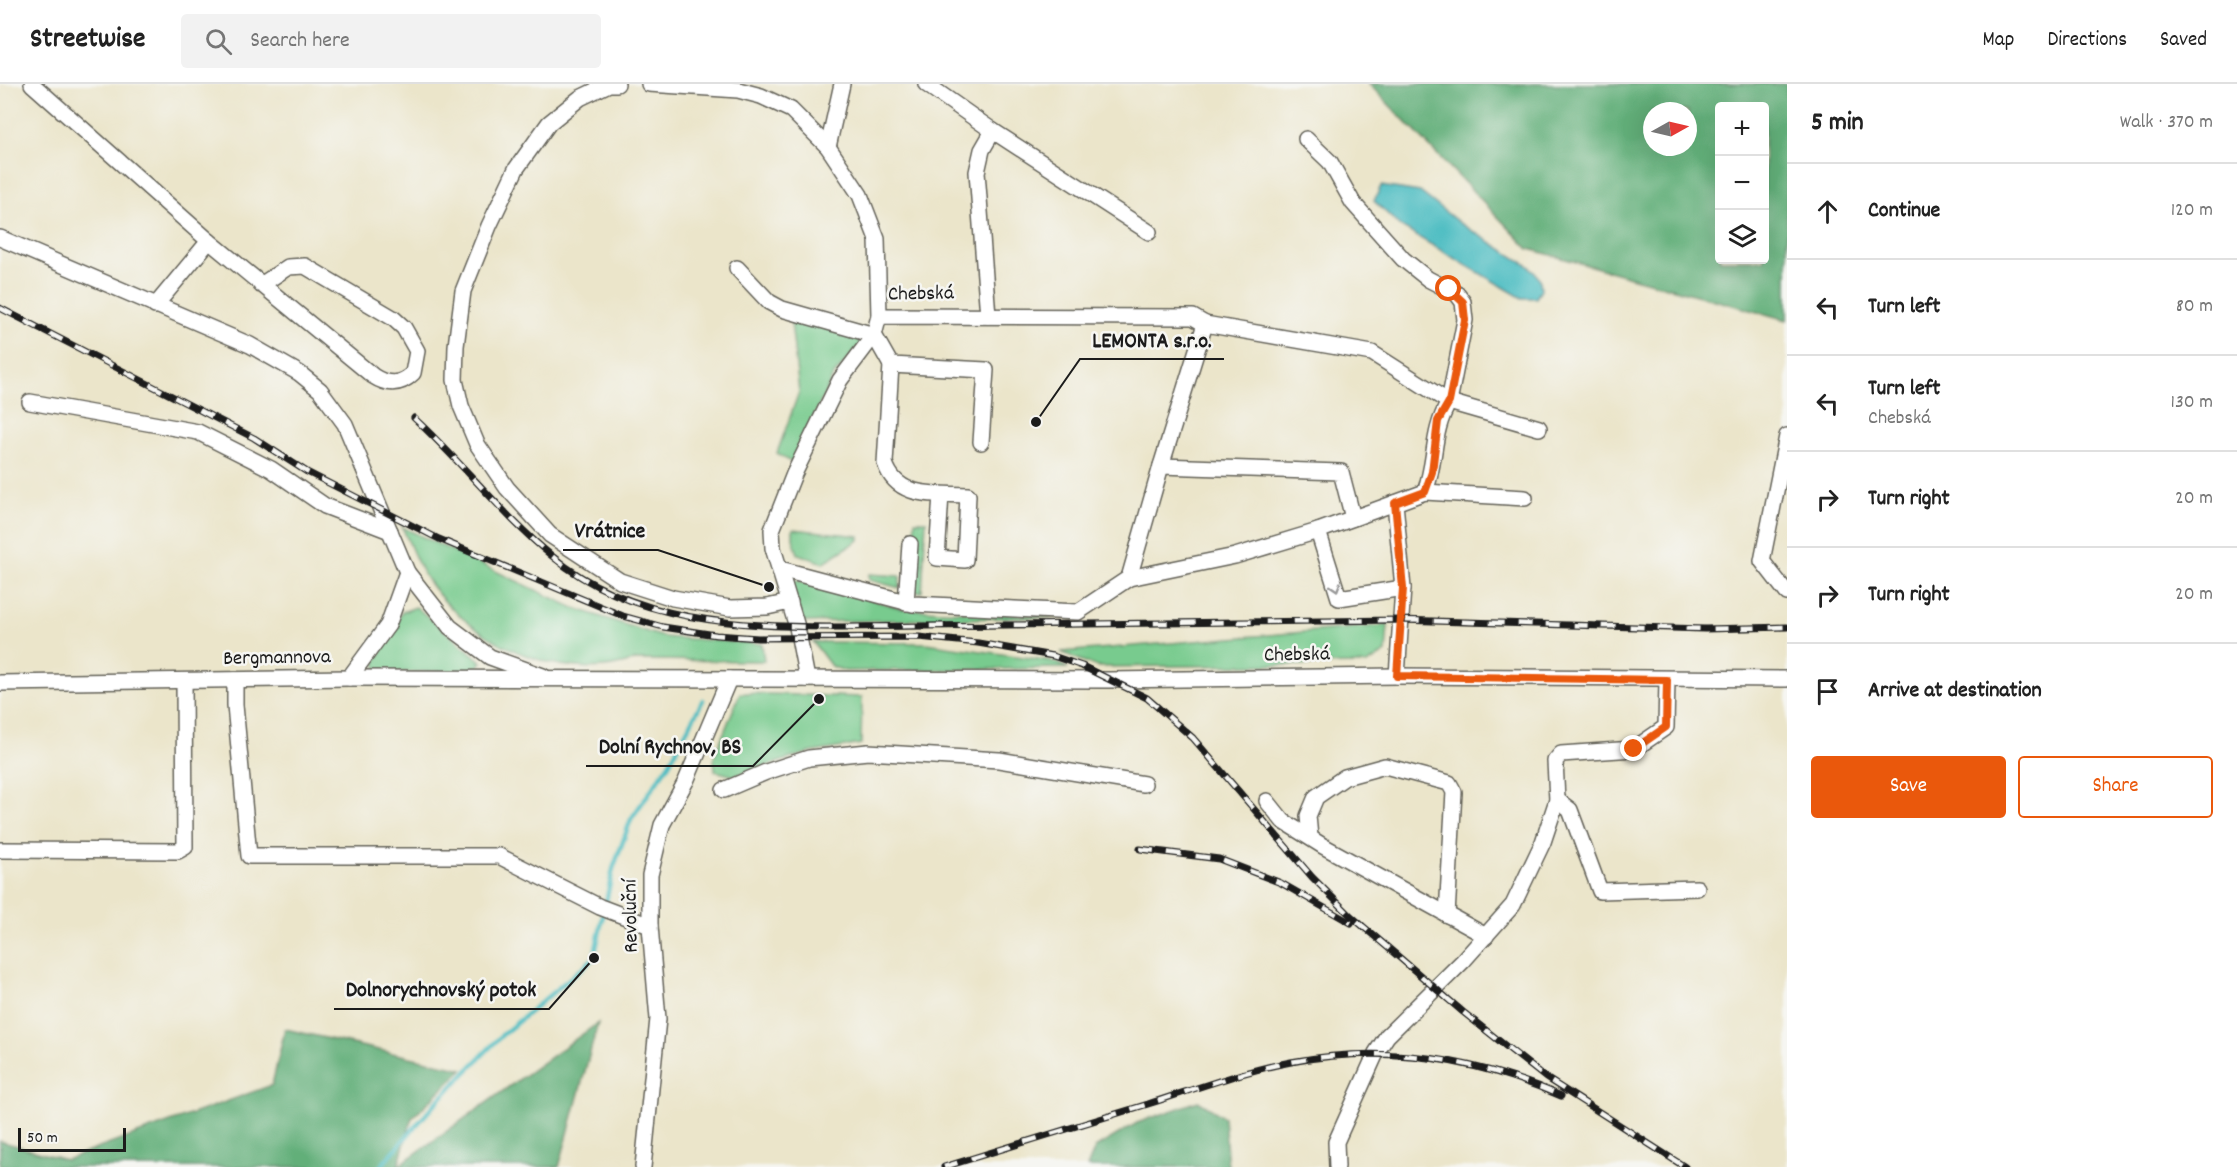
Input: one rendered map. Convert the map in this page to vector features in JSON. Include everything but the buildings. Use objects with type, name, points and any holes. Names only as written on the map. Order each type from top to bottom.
[{"type":"street","points":[[32,84],[209,241],[261,285],[381,380],[395,383],[413,373],[417,351],[404,328],[393,318],[305,266],[288,267],[261,285]]},
{"type":"street","points":[[617,84],[610,84],[580,98],[549,123],[516,169],[489,226],[463,291],[455,380],[461,406],[477,444],[507,488],[550,535],[620,581],[673,598],[730,608],[767,607],[790,602]]},
{"type":"street","points":[[649,84],[738,90],[761,96],[791,110],[828,147],[860,195],[877,239],[879,316]]},
{"type":"street","points":[[828,147],[842,84]]},
{"type":"street","points":[[926,84],[993,131],[1149,232]]},
{"type":"street","points":[[988,316],[977,172],[982,150],[993,131]]},
{"type":"street","points":[[1306,139],[1330,162],[1353,202],[1402,259],[1428,279],[1457,294],[1463,302],[1465,320],[1449,402],[1438,421],[1432,472],[1425,492]]},
{"type":"street","points":[[0,238],[250,345],[285,364],[320,390],[345,424],[406,572],[450,627],[490,657],[554,680]]},
{"type":"street","points":[[155,306],[209,241]]},
{"type":"street","points":[[737,268],[769,302],[782,309],[874,335],[891,365],[885,462],[889,474],[894,482],[906,490],[941,494]]},
{"type":"street","name":"Chebská","points":[[807,679],[790,602],[773,548],[772,530],[794,474],[840,380],[874,335],[879,316],[1173,315],[1193,317],[1205,324],[1372,353],[1449,402],[1539,428]]},
{"type":"street","points":[[1129,578],[1205,324]]},
{"type":"street","points":[[891,365],[986,370],[981,442]]},
{"type":"street","points":[[30,402],[198,432],[271,469],[326,506],[390,531]]},
{"type":"street","points":[[1787,436],[1762,561],[1787,593]]},
{"type":"street","points":[[1161,466],[1341,472],[1353,518]]},
{"type":"street","points":[[780,569],[906,603],[1078,612],[1129,578],[1235,556],[1318,531],[1425,492],[1525,498]]},
{"type":"street","points":[[1395,503],[1403,588],[1397,676]]},
{"type":"street","points":[[1318,531],[1339,598],[1403,588]]},
{"type":"street","points":[[906,603],[910,544]]},
{"type":"street","points":[[349,678],[388,625],[406,572]]},
{"type":"street","name":"Chebská","points":[[554,680],[1397,676],[1667,680],[1787,679]]},
{"type":"street","name":"Bergmannova","points":[[0,683],[349,678],[554,680]]},
{"type":"street","name":"Revoluční","points":[[644,1167],[658,1018],[650,926],[650,875],[662,825],[686,781],[729,679]]},
{"type":"street","points":[[235,680],[235,705],[249,856],[499,856],[607,910],[650,926]]},
{"type":"street","points":[[1337,1167],[1336,1142],[1376,1053],[1387,1036],[1486,936],[1513,905],[1543,842],[1557,800],[1556,761],[1561,754],[1634,749],[1666,727],[1667,680]]},
{"type":"street","points":[[0,850],[178,851],[185,847],[184,681]]},
{"type":"street","points":[[724,790],[766,772],[809,758],[868,752],[999,760],[1144,784]]},
{"type":"street","points":[[1310,837],[1308,816],[1316,797],[1345,777],[1385,766],[1449,783],[1454,792],[1447,915]]},
{"type":"street","points":[[1557,800],[1570,810],[1600,891],[1697,888]]},
{"type":"street","points":[[1267,801],[1283,820],[1310,837],[1486,936]]},
{"type":"green space","points":[[1369,84],[1787,84],[1787,320],[1529,249]]},
{"type":"green space","points":[[790,313],[863,342],[833,376],[792,463],[777,453],[799,392]]},
{"type":"green space","points":[[915,521],[926,521],[922,592],[910,591]]},
{"type":"green space","points":[[402,527],[574,608],[663,637],[762,644],[764,661],[635,660],[606,667],[576,667],[546,662],[516,651],[488,637],[441,597],[423,573]]},
{"type":"green space","points":[[793,529],[859,536],[859,540],[823,563],[798,554],[793,539]]},
{"type":"green space","points":[[869,574],[900,576],[900,588],[869,580]]},
{"type":"green space","points":[[792,580],[825,586],[903,609],[1066,617],[804,622],[790,587]]},
{"type":"green space","points":[[416,607],[482,662],[475,670],[379,673],[375,663],[402,612]]},
{"type":"green space","points":[[1388,625],[1386,652],[1367,664],[1097,667],[1061,652]]},
{"type":"green space","points":[[813,642],[926,643],[1051,661],[1068,668],[845,671],[831,666]]},
{"type":"green space","points":[[740,693],[862,697],[861,744],[808,753],[734,776],[715,771],[714,757]]},
{"type":"green space","points":[[598,1023],[559,1167],[0,1167],[0,1141],[66,1160],[272,1085],[285,1029],[463,1069],[412,1118],[398,1166]]},
{"type":"green space","points":[[1198,1101],[1224,1117],[1228,1167],[1087,1167],[1095,1148],[1137,1123]]},
{"type":"water","points":[[1381,186],[1420,192],[1461,224],[1529,266],[1540,279],[1541,290],[1536,298],[1522,298],[1401,227],[1374,201]]},
{"type":"waterway","points":[[380,1167],[434,1105],[502,1035],[594,958],[613,869],[631,819],[669,764],[703,700]]},
{"type":"railway","points":[[0,308],[254,438],[307,472],[439,539],[623,616],[663,627],[716,635],[758,638],[919,637],[978,643],[1053,656],[1082,666],[1147,698],[1193,738],[1312,877],[1351,916],[1463,1012],[1546,1078],[1685,1167]]},
{"type":"railway","points":[[414,418],[516,523],[552,556],[583,578],[617,595],[653,608],[690,617],[804,627],[1399,620],[1705,629],[1787,627]]},
{"type":"railway","points":[[1140,849],[1219,859],[1281,883],[1351,923]]},
{"type":"railway","points":[[944,1167],[1237,1075],[1291,1062],[1326,1057],[1361,1054],[1429,1058],[1496,1072],[1561,1096]]},
{"type":"place","name":"LEMONTA s.r.o.","points":[[1036,422]]},
{"type":"place","name":"Vrátnice","points":[[769,587]]},
{"type":"place","name":"Dolní Rychnov, BS","points":[[819,699]]},
{"type":"place","name":"Dolnorychnovský potok","points":[[594,958]]},
{"type":"route","points":[[1449,289],[1457,294],[1466,311],[1449,402],[1438,421],[1432,472],[1425,492],[1395,503],[1403,588],[1398,634],[1397,676],[1667,680],[1666,727],[1634,749]]}]
